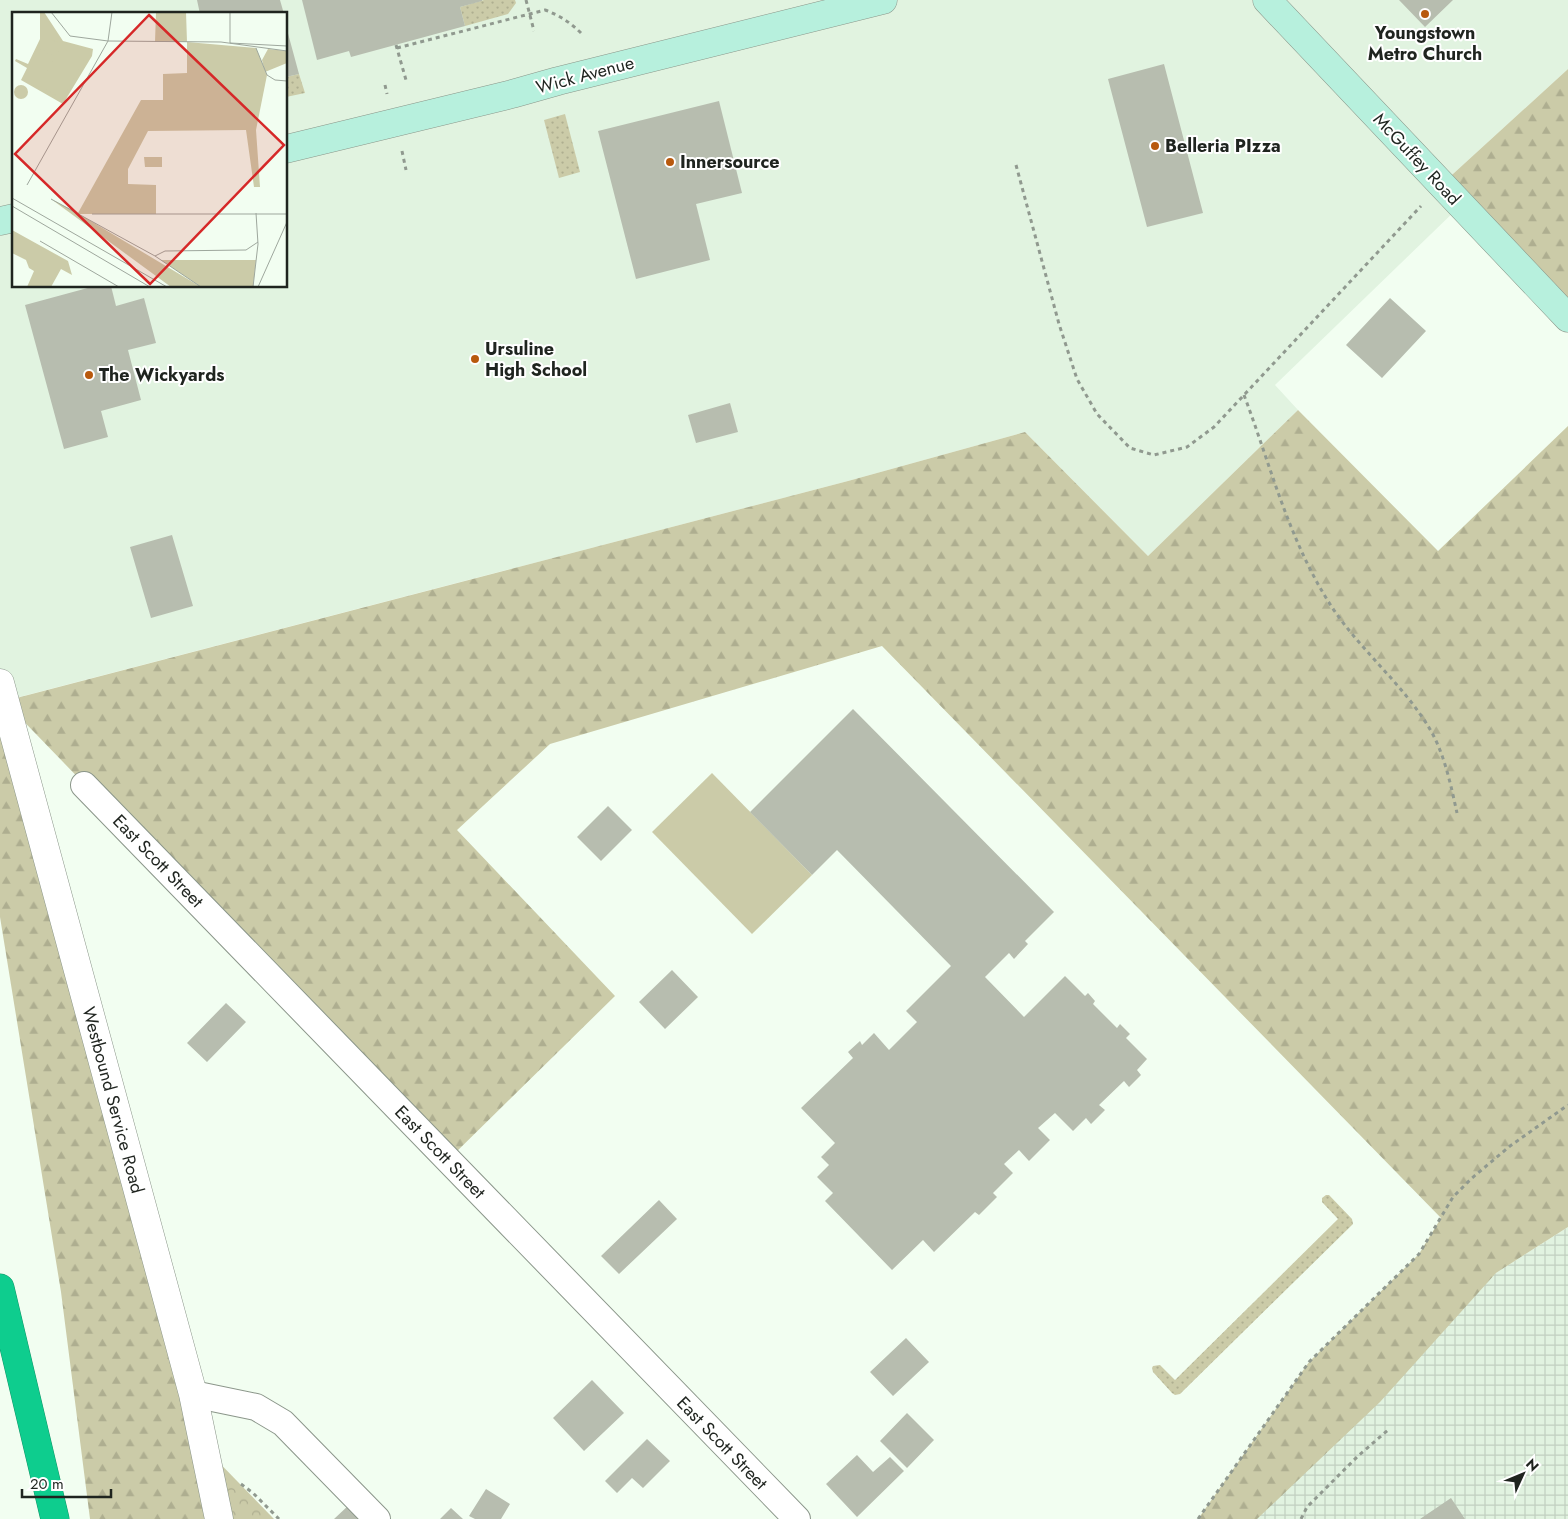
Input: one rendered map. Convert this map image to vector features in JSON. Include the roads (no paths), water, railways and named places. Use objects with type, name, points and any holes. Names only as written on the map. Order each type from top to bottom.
[{"type":"highway","points":[[0,1288],[55,1519]]},
{"type":"main road","name":"Wick Avenue","points":[[288,150],[883,0]]},
{"type":"main road","name":"McGuffey Road","points":[[1267,0],[1568,318]]},
{"type":"street","name":"Westbound Service Road","points":[[0,683],[192,1394],[219,1519]]},
{"type":"street","name":"East Scott Street","points":[[84,785],[796,1519]]},
{"type":"street","points":[[192,1394],[256,1407],[284,1423],[377,1519]]},
{"type":"place","name":"Youngstown Metro Church","points":[[1425,14]]},
{"type":"place","name":"Belleria PIzza","points":[[1155,146]]},
{"type":"place","name":"Innersource","points":[[670,162]]},
{"type":"place","name":"Ursuline High School","points":[[475,359]]},
{"type":"place","name":"The Wickyards","points":[[89,375]]}]
